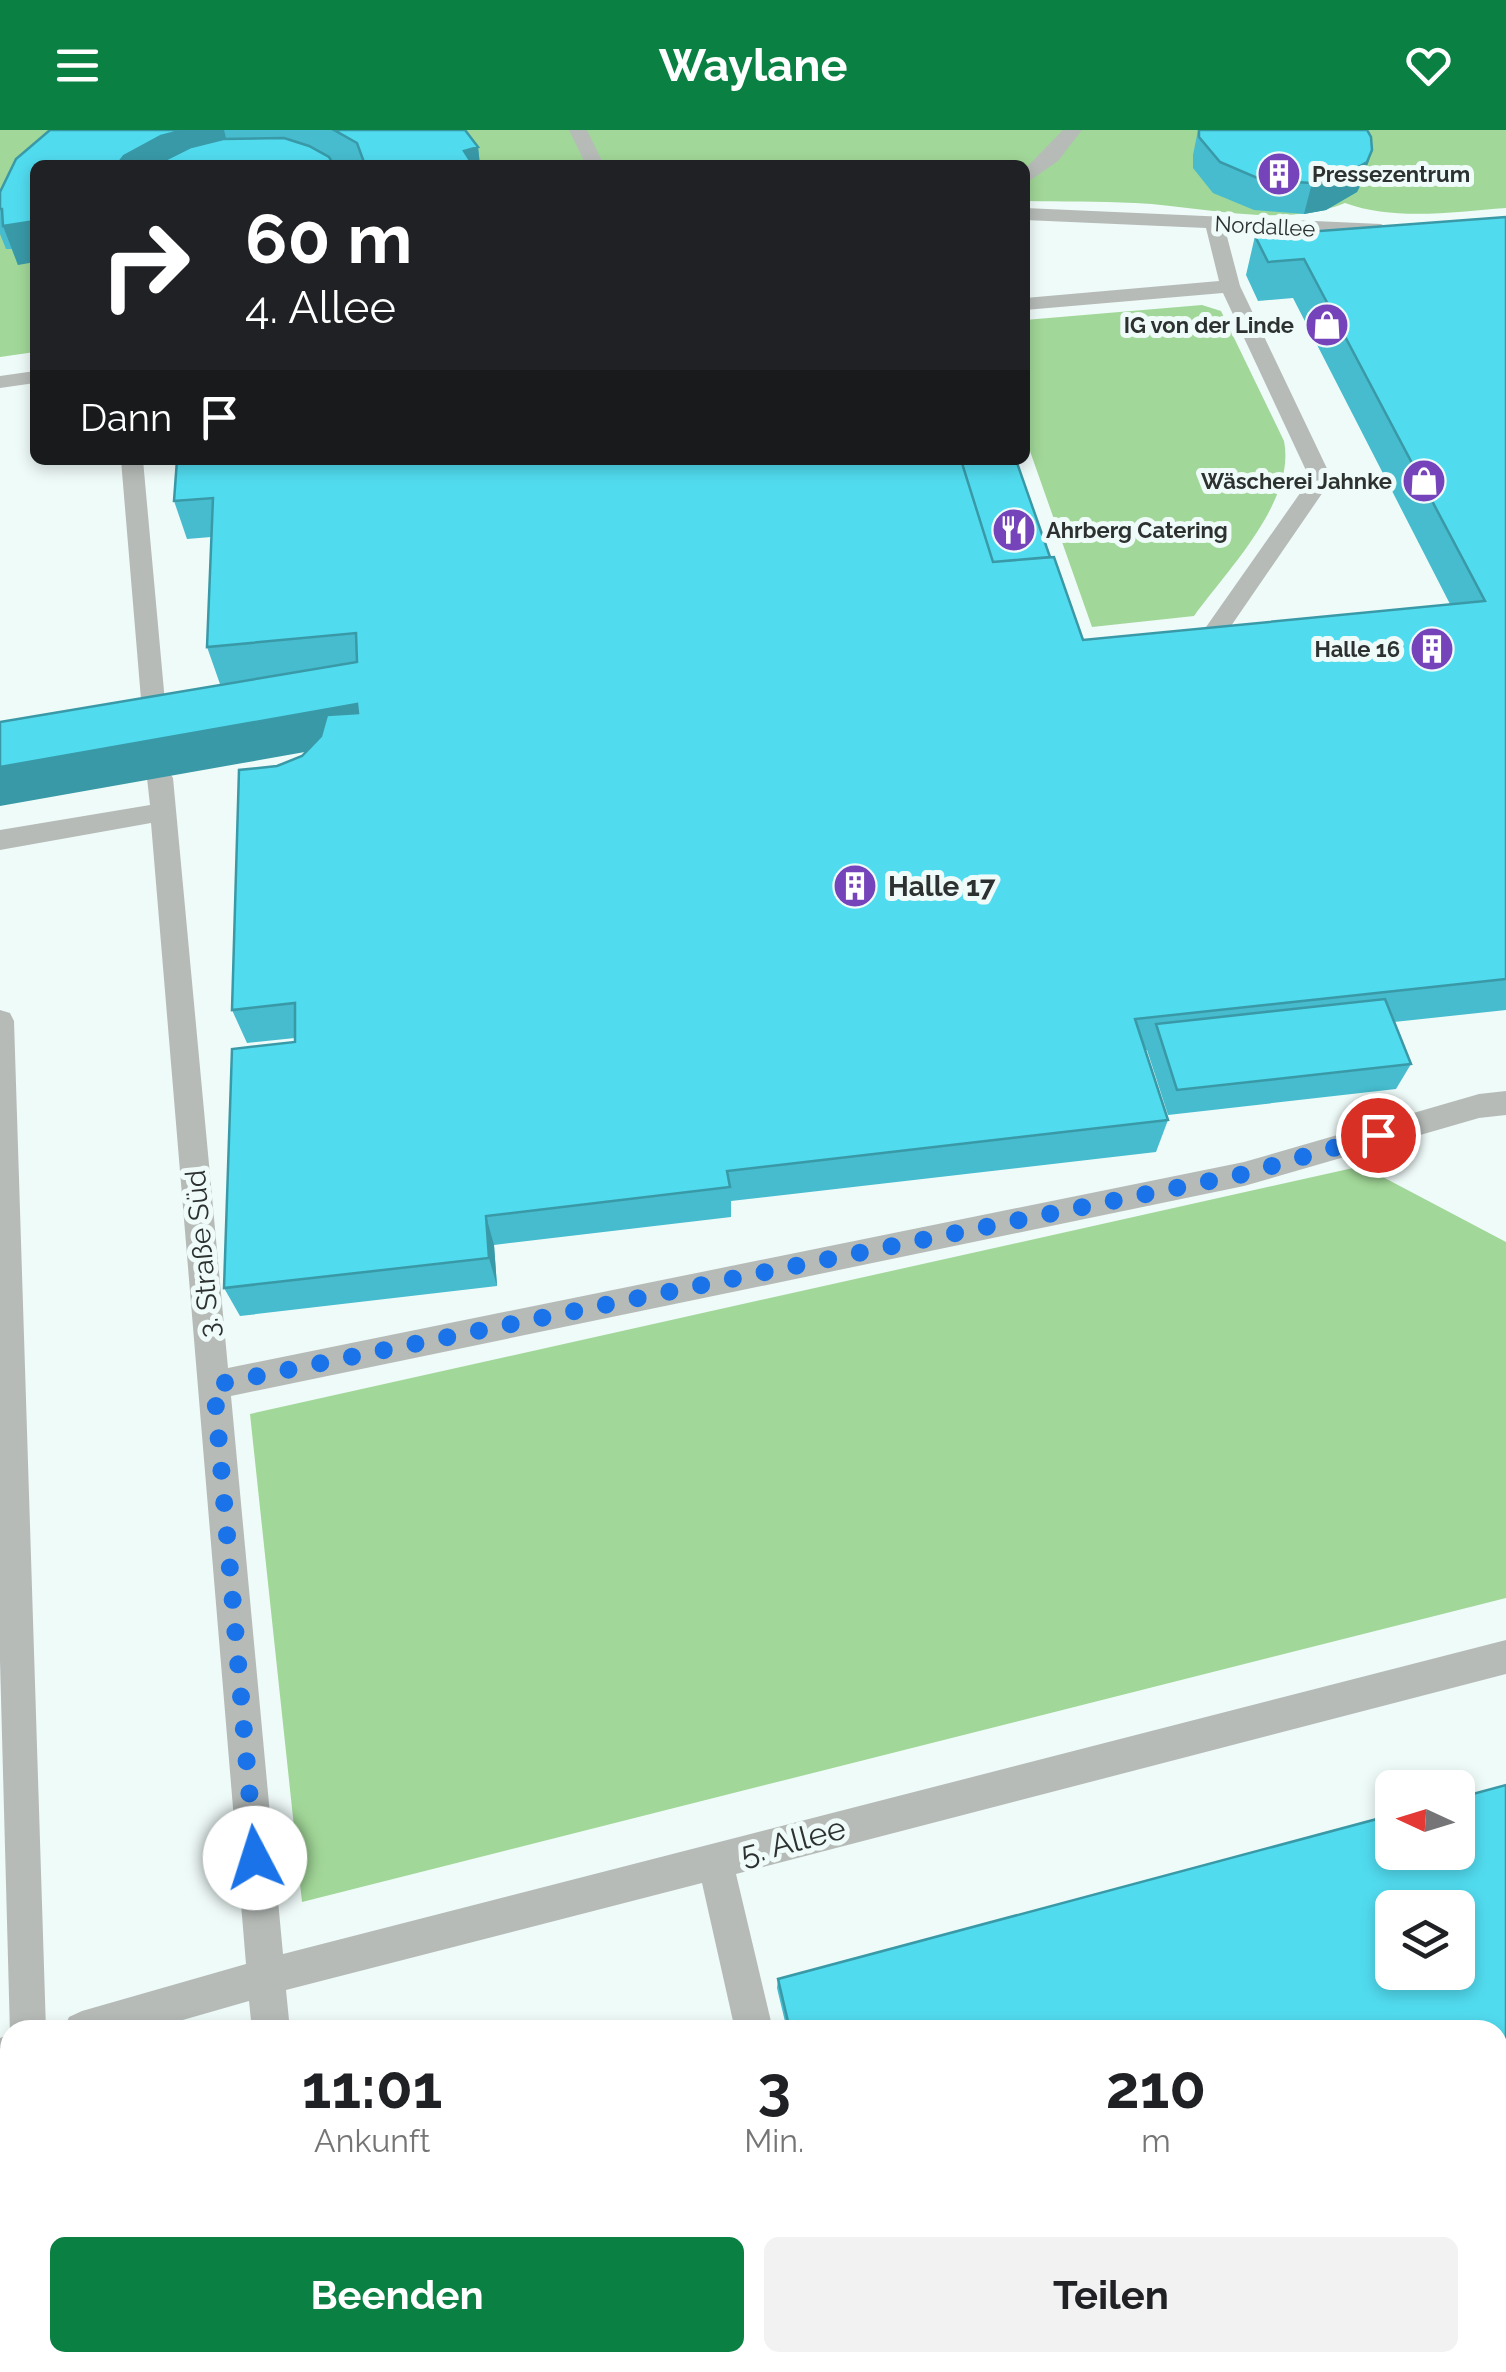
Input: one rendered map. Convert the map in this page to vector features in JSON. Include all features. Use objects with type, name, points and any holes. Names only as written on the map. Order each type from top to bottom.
[{"type":"lane","points":[[578,130],[591,160]]},
{"type":"lane","points":[[1030,174],[1051,157],[1073,130]]},
{"type":"lane","name":"Nordallee","points":[[1030,214],[1162,217],[1271,228],[1402,230]]},
{"type":"lane","points":[[1165,658],[1200,655],[1321,480],[1230,286],[1214,223]]},
{"type":"lane","points":[[1030,304],[1230,286]]},
{"type":"lane","points":[[0,382],[30,378]]},
{"type":"lane","points":[[132,465],[144,707],[156,735]]},
{"type":"lane","name":"3. Straße Süd","points":[[160,778],[269,2020]]},
{"type":"lane","points":[[0,840],[163,812]]},
{"type":"lane","points":[[0,1022],[27,2020]]},
{"type":"lane","points":[[214,1385],[1244,1174],[1479,1106],[1506,1103]]},
{"type":"lane","name":"5. Allee","points":[[116,2020],[266,1976],[1506,1657]]},
{"type":"lane","points":[[716,1861],[752,2020]]},
{"type":"green space","points":[[0,130],[1506,130],[1506,208],[1404,214],[1345,203],[1320,211],[1268,215],[1135,203],[1030,201],[1030,160],[30,160],[30,353],[0,357]]},
{"type":"green space","points":[[1202,305],[1221,311],[1284,441],[1285,464],[1270,510],[1241,556],[1194,616],[1092,627],[1030,451],[1030,320]]},
{"type":"green space","points":[[1362,1166],[1506,1242],[1506,1598],[302,1902],[250,1414]]},
{"type":"building","points":[[50,130],[184,130],[161,136],[121,160],[30,160],[30,222],[3,226],[0,192],[16,159]]},
{"type":"building","points":[[334,130],[465,130],[478,147],[464,151],[470,160],[363,160],[357,143]]},
{"type":"building","points":[[1199,130],[1367,130],[1372,150],[1367,162],[1335,180],[1262,180],[1220,162],[1199,137]]},
{"type":"building","points":[[284,138],[309,146],[331,160],[165,160],[191,147],[223,139]]},
{"type":"building","name":"Halle 17","points":[[1506,217],[1506,979],[1135,1019],[1168,1120],[727,1171],[730,1187],[486,1216],[489,1258],[224,1288],[232,1049],[295,1042],[295,1003],[232,1010],[239,770],[277,766],[302,756],[321,736],[327,715],[358,713],[357,704],[0,767],[0,722],[357,662],[356,633],[207,647],[213,498],[174,501],[177,465],[963,465],[993,562],[1054,557],[1083,640],[1485,601],[1304,259],[1268,262],[1255,236]]},
{"type":"building","points":[[963,465],[1018,465],[1050,557],[993,562]]},
{"type":"building","points":[[1385,999],[1411,1064],[1177,1090],[1156,1024]]},
{"type":"building","points":[[1506,1785],[1506,2020],[788,2020],[778,1979],[1375,1820],[1375,1870],[1475,1870],[1475,1793]]},
{"type":"place","name":"Pressezentrum","points":[[1279,174]]},
{"type":"place","name":"IG von der Linde","points":[[1327,325]]},
{"type":"place","name":"Wäscherei Jahnke","points":[[1424,481]]},
{"type":"place","name":"Ahrberg Catering","points":[[1014,530]]},
{"type":"place","name":"Halle 16","points":[[1432,649]]},
{"type":"place","name":"Halle 17","points":[[855,886]]},
{"type":"route","points":[[255,1858],[214,1385],[1244,1174],[1378,1135]]}]
